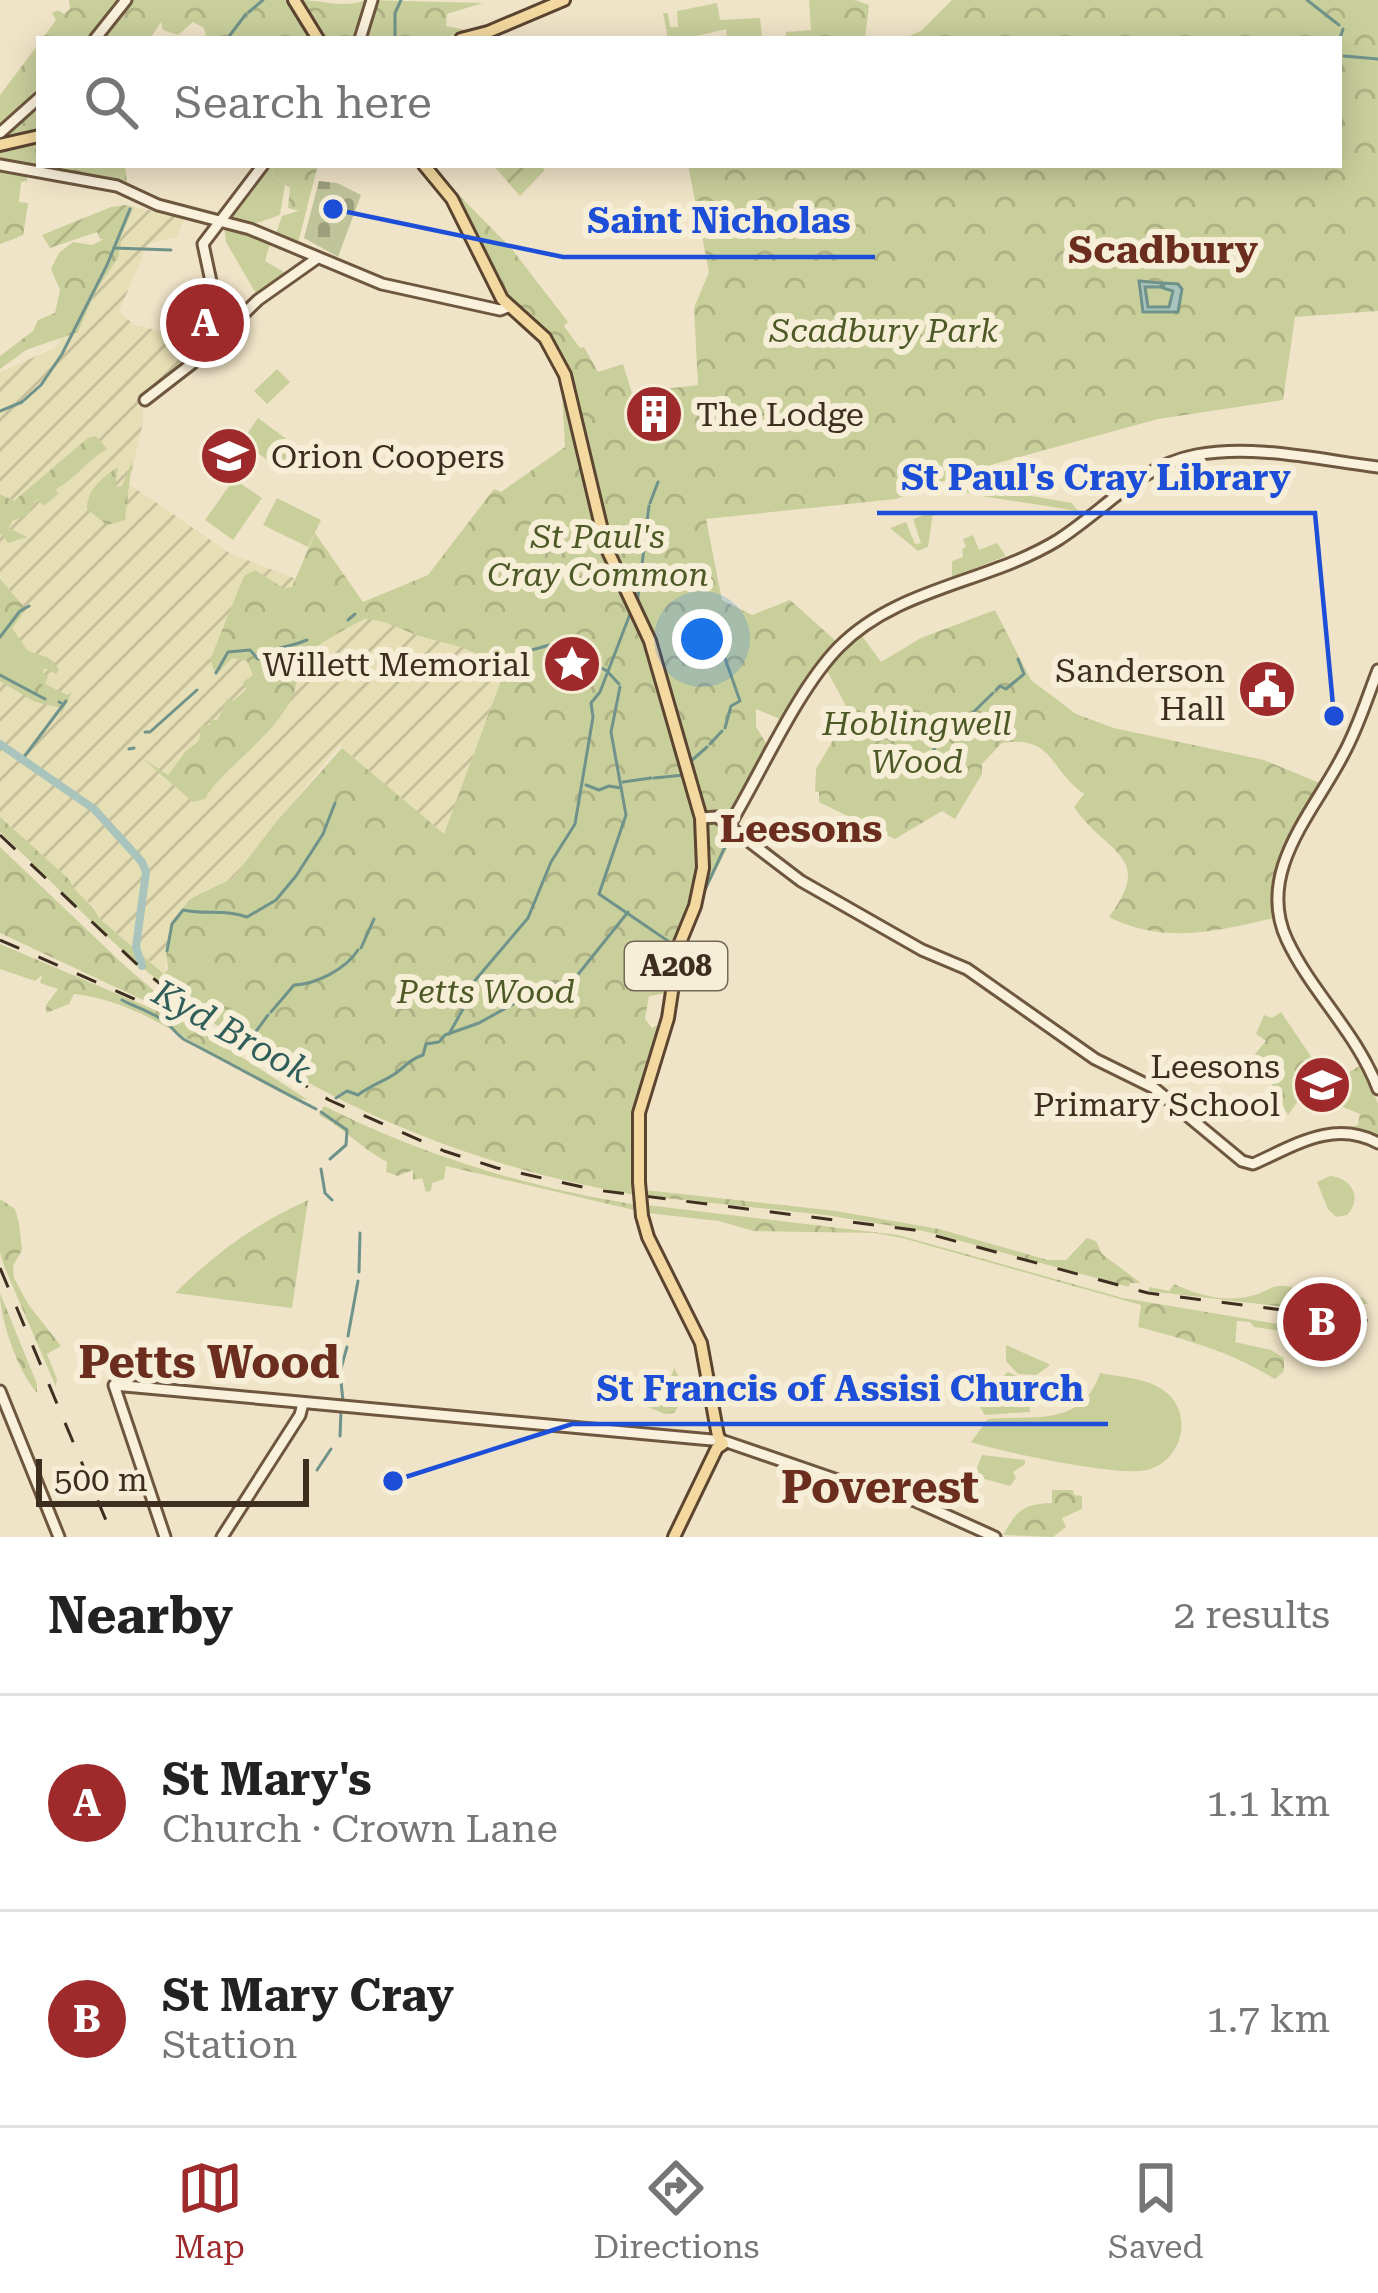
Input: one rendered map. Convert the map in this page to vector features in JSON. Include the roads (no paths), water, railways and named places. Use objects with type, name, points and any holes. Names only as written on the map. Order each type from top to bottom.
[{"type":"main road","points":[[294,0],[317,36]]},
{"type":"main road","points":[[468,36],[564,0]]},
{"type":"main road","points":[[0,146],[36,137]]},
{"type":"main road","name":"A208","points":[[426,168],[452,199],[508,307],[545,338],[566,375],[606,548],[650,641],[701,818],[702,873],[679,945],[668,1018],[639,1113],[639,1182],[648,1238],[701,1342],[718,1441]]},
{"type":"main road","points":[[674,1537],[718,1441]]},
{"type":"street","points":[[97,36],[126,0]]},
{"type":"street","points":[[361,36],[372,0]]},
{"type":"street","points":[[0,133],[36,101]]},
{"type":"street","points":[[0,165],[117,186],[158,206],[222,222],[310,260],[406,290],[500,310],[508,307]]},
{"type":"street","points":[[222,333],[202,248],[261,168]]},
{"type":"street","points":[[145,400],[310,260]]},
{"type":"street","points":[[729,826],[815,677],[843,643],[874,618],[1053,543],[1134,481],[1168,463],[1227,452],[1378,467]]},
{"type":"street","points":[[1378,670],[1347,748],[1282,864],[1277,898],[1288,941],[1359,1047],[1378,1089]]},
{"type":"street","points":[[701,818],[717,817],[801,881],[922,950],[967,969],[1095,1059],[1154,1088],[1242,1161],[1253,1164],[1299,1141],[1326,1134],[1351,1133],[1378,1143]]},
{"type":"street","points":[[165,1537],[114,1385],[718,1441],[915,1502],[995,1537]]},
{"type":"street","points":[[0,1391],[59,1537]]},
{"type":"street","points":[[222,1537],[300,1415],[303,1403]]},
{"type":"water","points":[[1139,281],[1162,283],[1161,287],[1145,287],[1148,307],[1169,307],[1173,291],[1163,288],[1164,283],[1178,284],[1182,289],[1178,312],[1143,312]]},
{"type":"waterway","points":[[249,12],[263,0]]},
{"type":"waterway","points":[[395,36],[395,13],[401,0]]},
{"type":"waterway","points":[[1307,0],[1339,25]]},
{"type":"waterway","points":[[229,36],[246,14]]},
{"type":"waterway","points":[[1341,36],[1343,29]]},
{"type":"waterway","points":[[1344,56],[1378,59]]},
{"type":"waterway","points":[[0,411],[22,402],[41,385],[62,354],[130,209]]},
{"type":"waterway","points":[[114,248],[171,250]]},
{"type":"waterway","points":[[650,503],[658,482]]},
{"type":"waterway","points":[[645,537],[649,506]]},
{"type":"waterway","points":[[637,604],[645,541]]},
{"type":"waterway","points":[[0,637],[29,606]]},
{"type":"waterway","points":[[449,1034],[463,1009],[466,991],[528,918],[551,862],[575,824],[593,717],[591,703],[600,692],[632,609]]},
{"type":"waterway","points":[[348,620],[355,614]]},
{"type":"waterway","points":[[216,673],[228,652],[250,650],[258,659],[307,640]]},
{"type":"waterway","points":[[517,654],[557,643],[607,671],[619,684]]},
{"type":"waterway","points":[[720,644],[740,701],[731,706],[725,728]]},
{"type":"waterway","points":[[996,690],[1006,689],[1024,674],[1018,659]]},
{"type":"waterway","points":[[0,675],[45,699]]},
{"type":"waterway","points":[[620,687],[611,732],[626,815],[599,894],[668,941]]},
{"type":"waterway","points":[[145,732],[197,690]]},
{"type":"waterway","points":[[929,759],[941,736],[952,733],[993,693]]},
{"type":"waterway","points":[[21,761],[66,701]]},
{"type":"waterway","points":[[710,744],[722,731]]},
{"type":"waterway","name":"Kyd Brook","points":[[0,744],[94,809],[142,862],[146,872],[136,947],[142,966]]},
{"type":"waterway","points":[[691,761],[707,747]]},
{"type":"waterway","points":[[129,749],[134,748]]},
{"type":"waterway","points":[[654,778],[684,775]]},
{"type":"waterway","points":[[623,782],[651,778]]},
{"type":"waterway","points":[[586,785],[599,790],[621,788]]},
{"type":"waterway","points":[[167,951],[172,924],[183,910],[247,917],[276,900],[323,834],[335,803]]},
{"type":"waterway","points":[[702,896],[731,834]]},
{"type":"waterway","points":[[336,1098],[347,1091],[358,1095],[392,1076],[423,1055],[426,1044],[576,977],[628,912]]},
{"type":"waterway","points":[[361,948],[374,919]]},
{"type":"waterway","points":[[271,1012],[294,985],[329,975],[358,950]]},
{"type":"waterway","name":"Kyd Brook","points":[[122,1000],[167,1023],[185,1040],[316,1109]]},
{"type":"waterway","points":[[254,1034],[268,1015]]},
{"type":"waterway","points":[[241,1040],[252,1037]]},
{"type":"waterway","name":"Kyd Brook","points":[[321,1112],[347,1130],[346,1145],[330,1159]]},
{"type":"waterway","name":"Kyd Brook","points":[[321,1169],[325,1193],[332,1200]]},
{"type":"waterway","name":"Kyd Brook","points":[[359,1272],[360,1233]]},
{"type":"waterway","name":"Kyd Brook","points":[[348,1336],[358,1281]]},
{"type":"waterway","name":"Kyd Brook","points":[[343,1401],[340,1372],[347,1347]]},
{"type":"waterway","name":"Kyd Brook","points":[[340,1436],[341,1411]]},
{"type":"waterway","name":"Kyd Brook","points":[[317,1470],[331,1449]]},
{"type":"railway","points":[[0,835],[144,971],[228,1038],[329,1100],[444,1151],[596,1190],[914,1230],[1148,1293],[1378,1322]]},
{"type":"railway","points":[[0,940],[187,1022]]},
{"type":"railway","points":[[0,1268],[113,1537]]},
{"type":"place","name":"Saint Nicholas","points":[[333,209]]},
{"type":"place","name":"St Mary's","points":[[205,323]]},
{"type":"place","name":"The Lodge","points":[[654,414]]},
{"type":"place","name":"Orion Coopers","points":[[229,456]]},
{"type":"place","name":"Willett Memorial","points":[[572,664]]},
{"type":"place","name":"Sanderson Hall","points":[[1267,689]]},
{"type":"place","name":"St Paul's Cray Library","points":[[1334,716]]},
{"type":"place","name":"Leesons Primary School","points":[[1322,1085]]},
{"type":"place","name":"St Mary Cray","points":[[1322,1322]]},
{"type":"place","name":"St Francis of Assisi Church","points":[[393,1481]]},
{"type":"district","name":"Scadbury","points":[[1163,249]]},
{"type":"district","name":"Leesons","points":[[801,828]]},
{"type":"district","name":"Petts Wood","points":[[209,1362]]},
{"type":"district","name":"Poverest","points":[[880,1487]]},
{"type":"park label","name":"Scadbury Park","points":[[884,330]]},
{"type":"park label","name":"St Paul's Cray Common","points":[[598,555]]},
{"type":"park label","name":"Hoblingwell Wood","points":[[917,742]]}]
